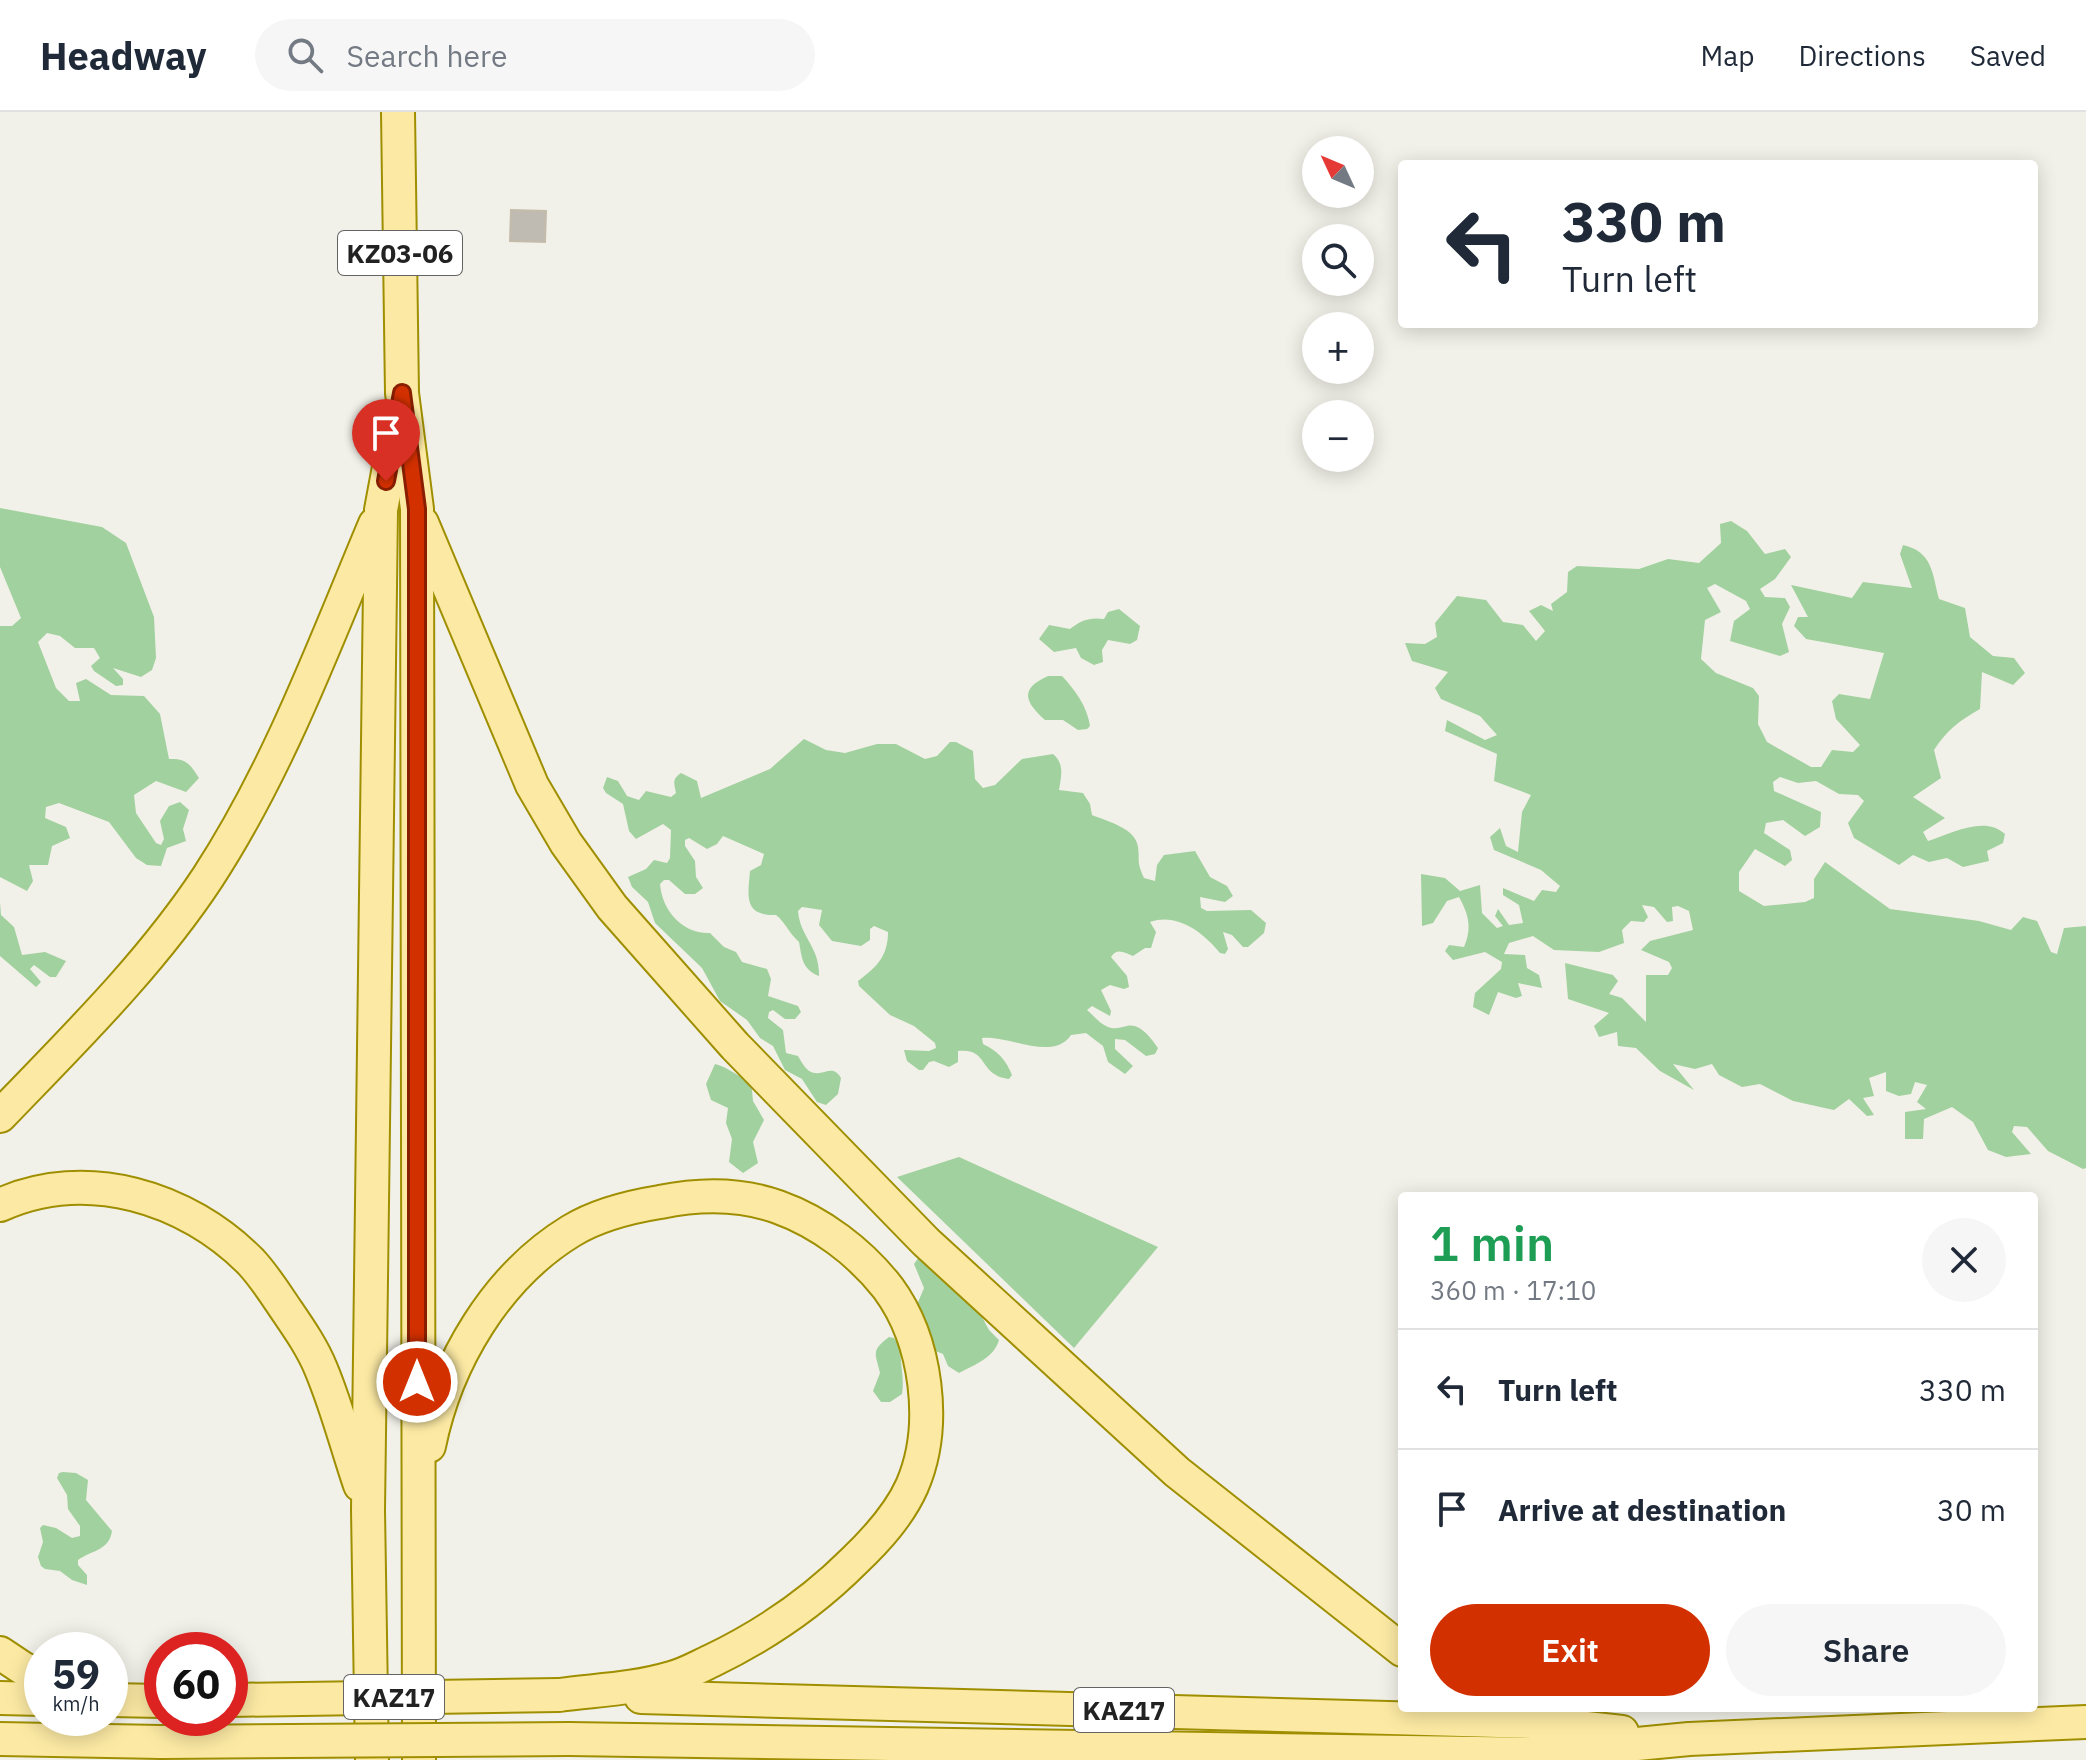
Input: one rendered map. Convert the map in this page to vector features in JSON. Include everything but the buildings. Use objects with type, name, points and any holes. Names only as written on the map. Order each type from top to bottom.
[{"type":"main road","name":"KZ03-06","points":[[398,112],[402,393],[417,509],[419,1760]]},
{"type":"main road","name":"KZ03-06","points":[[372,1760],[368,1510],[381,510],[402,393]]},
{"type":"main road","points":[[417,509],[532,785],[566,843],[612,907],[735,1046],[926,1242],[1177,1472],[1398,1647]]},
{"type":"main road","points":[[0,1116],[158,945],[208,876],[291,722],[381,510]]},
{"type":"main road","points":[[0,1205],[46,1189],[115,1190],[151,1198],[206,1225],[230,1243],[272,1289],[302,1332],[321,1368],[368,1510]]},
{"type":"main road","points":[[418,1506],[443,1393],[476,1327],[534,1259],[572,1230],[624,1209],[676,1199],[705,1195],[752,1200],[787,1210],[818,1226],[854,1254],[888,1289],[914,1339],[922,1368],[925,1428],[921,1459],[913,1485],[884,1529],[803,1608],[735,1649],[674,1678],[644,1685],[559,1695]]},
{"type":"main road","points":[[0,1653],[24,1669]]},
{"type":"main road","name":"KAZ17","points":[[248,1700],[559,1695],[1520,1715],[1689,1739]]},
{"type":"main road","points":[[0,1698],[24,1699]]},
{"type":"main road","name":"KAZ17","points":[[0,1739],[161,1742],[569,1739],[1528,1757],[1689,1739],[2086,1722]]},
{"type":"main road","points":[[569,1739],[659,1760]]},
{"type":"main road","points":[[117,1760],[161,1742]]},
{"type":"green space","points":[[0,508],[102,527],[126,543],[154,617],[156,658],[152,670],[141,677],[113,668],[123,679],[123,685],[116,686],[91,666],[100,658],[94,648],[75,648],[60,636],[47,633],[38,642],[56,688],[69,701],[80,701],[76,683],[86,679],[111,695],[144,696],[160,714],[169,759],[187,763],[199,778],[186,792],[156,781],[134,795],[136,813],[156,843],[161,845],[164,839],[160,821],[169,806],[180,802],[189,810],[183,829],[186,841],[167,848],[161,866],[147,865],[136,858],[109,822],[59,803],[46,807],[45,818],[66,827],[70,838],[52,846],[48,865],[29,865],[33,881],[27,891],[0,877],[0,626],[12,626],[21,618],[0,567]]},
{"type":"green space","points":[[1731,521],[1747,531],[1765,554],[1785,549],[1791,557],[1775,579],[1760,589],[1765,597],[1785,598],[1790,607],[1782,624],[1789,652],[1780,656],[1730,641],[1734,621],[1750,609],[1746,601],[1715,584],[1707,588],[1721,612],[1705,620],[1701,659],[1716,673],[1753,688],[1759,696],[1758,724],[1767,742],[1811,767],[1821,767],[1832,750],[1853,752],[1860,745],[1836,719],[1832,701],[1839,694],[1870,699],[1884,653],[1806,639],[1794,626],[1798,617],[1808,617],[1791,585],[1852,598],[1863,582],[1912,588],[1900,554],[1903,545],[1913,548],[1930,565],[1939,599],[1965,608],[1970,637],[1993,656],[2014,658],[2025,673],[2013,685],[1982,672],[1980,709],[1954,726],[1939,743],[1934,750],[1941,778],[1913,797],[1945,818],[1923,832],[1928,841],[1977,826],[1987,826],[2005,834],[2003,843],[1987,851],[1989,861],[1963,867],[1947,858],[1929,862],[1913,855],[1899,865],[1854,838],[1848,823],[1864,801],[1858,795],[1839,794],[1816,781],[1798,783],[1780,777],[1773,782],[1774,791],[1821,812],[1820,827],[1805,836],[1783,820],[1766,823],[1764,833],[1790,850],[1792,860],[1785,866],[1755,849],[1739,872],[1739,891],[1764,906],[1805,902],[1814,898],[1814,879],[1825,862],[1890,909],[1979,921],[2011,930],[2023,917],[2037,921],[2051,952],[2057,954],[2064,928],[2086,926],[2086,1168],[2048,1151],[2027,1127],[2014,1126],[2012,1132],[2031,1154],[2006,1157],[1988,1150],[1973,1122],[1952,1107],[1924,1119],[1923,1139],[1905,1139],[1905,1112],[1926,1109],[1917,1102],[1927,1085],[1915,1082],[1911,1094],[1899,1096],[1886,1091],[1886,1072],[1869,1078],[1874,1096],[1863,1098],[1874,1115],[1867,1116],[1849,1099],[1834,1110],[1793,1101],[1760,1084],[1742,1087],[1719,1075],[1712,1064],[1695,1069],[1673,1064],[1694,1090],[1660,1071],[1636,1048],[1618,1046],[1617,1032],[1599,1037],[1594,1026],[1609,1013],[1568,999],[1565,963],[1613,975],[1618,981],[1609,994],[1622,998],[1646,1022],[1646,975],[1668,975],[1672,968],[1669,962],[1641,950],[1650,941],[1693,930],[1689,911],[1678,906],[1672,907],[1673,921],[1667,922],[1654,907],[1642,905],[1648,917],[1644,922],[1631,921],[1622,930],[1624,943],[1599,952],[1554,950],[1533,936],[1509,943],[1504,954],[1525,955],[1527,968],[1539,975],[1542,988],[1518,983],[1522,996],[1516,998],[1498,992],[1489,1015],[1473,1007],[1475,993],[1501,969],[1502,962],[1485,952],[1453,960],[1445,951],[1449,945],[1464,947],[1468,934],[1468,922],[1459,897],[1447,901],[1433,923],[1422,926],[1421,874],[1445,878],[1460,891],[1480,885],[1482,913],[1497,928],[1503,926],[1495,916],[1498,909],[1509,925],[1523,923],[1519,905],[1503,895],[1503,888],[1534,901],[1542,890],[1556,892],[1560,886],[1541,870],[1494,850],[1490,837],[1500,828],[1506,846],[1518,852],[1522,812],[1531,795],[1494,781],[1497,754],[1445,731],[1447,720],[1485,740],[1497,735],[1480,716],[1441,699],[1435,688],[1448,672],[1412,661],[1405,643],[1425,644],[1437,637],[1435,623],[1457,596],[1486,600],[1503,622],[1523,625],[1536,641],[1545,631],[1529,611],[1541,605],[1553,611],[1551,604],[1567,592],[1568,572],[1577,566],[1639,569],[1668,559],[1699,563],[1721,543],[1720,524]]},
{"type":"green space","points":[[1119,609],[1140,626],[1137,640],[1130,644],[1108,640],[1102,650],[1103,662],[1094,665],[1081,658],[1076,648],[1054,652],[1039,639],[1049,625],[1070,629],[1086,620],[1104,619],[1108,612]]},
{"type":"green space","points":[[1048,676],[1062,676],[1076,693],[1088,719],[1090,726],[1087,729],[1078,730],[1063,720],[1045,720],[1033,707],[1029,691]]},
{"type":"green space","points":[[804,739],[826,750],[845,753],[877,744],[896,744],[925,759],[937,756],[950,742],[956,742],[973,751],[975,779],[983,788],[995,785],[1022,759],[1053,754],[1061,766],[1059,790],[1083,793],[1092,815],[1120,826],[1132,835],[1138,847],[1144,878],[1155,881],[1157,865],[1164,855],[1195,851],[1210,877],[1227,886],[1233,896],[1225,902],[1200,897],[1201,908],[1207,911],[1251,910],[1266,923],[1264,933],[1248,947],[1243,947],[1232,935],[1223,932],[1228,949],[1225,954],[1189,926],[1160,920],[1150,922],[1156,932],[1151,948],[1145,948],[1133,956],[1121,952],[1113,954],[1111,957],[1127,976],[1129,987],[1124,989],[1110,985],[1101,990],[1111,1011],[1110,1016],[1092,1006],[1087,1010],[1108,1027],[1132,1026],[1141,1029],[1158,1048],[1155,1054],[1146,1056],[1125,1040],[1115,1039],[1115,1049],[1133,1066],[1125,1074],[1108,1062],[1103,1046],[1086,1033],[1071,1035],[1063,1043],[1042,1047],[982,1038],[983,1044],[997,1053],[1007,1065],[1012,1075],[1009,1079],[996,1075],[977,1055],[966,1051],[958,1051],[958,1062],[949,1067],[934,1061],[919,1070],[907,1061],[904,1050],[929,1051],[936,1048],[935,1043],[914,1026],[890,1015],[859,986],[858,981],[876,966],[884,954],[888,932],[874,926],[870,929],[870,940],[861,946],[832,941],[819,925],[822,910],[802,907],[798,911],[800,920],[816,957],[819,976],[806,966],[799,942],[779,918],[758,912],[750,903],[750,871],[761,865],[764,854],[723,836],[717,844],[707,849],[689,838],[685,840],[685,846],[695,861],[696,877],[703,888],[695,894],[685,894],[669,880],[664,880],[660,884],[665,903],[682,925],[710,933],[724,947],[736,952],[742,962],[767,969],[771,979],[768,996],[798,1006],[801,1012],[795,1019],[785,1019],[773,1010],[768,1018],[783,1030],[786,1053],[798,1056],[811,1072],[834,1071],[841,1078],[838,1094],[826,1105],[817,1102],[802,1079],[785,1070],[773,1046],[760,1038],[747,1020],[720,1001],[702,968],[655,923],[648,902],[632,887],[628,877],[646,869],[654,860],[667,863],[671,830],[663,824],[636,839],[629,831],[623,804],[603,788],[607,777],[618,781],[627,796],[639,800],[646,791],[671,797],[676,793],[675,779],[681,773],[697,781],[701,798],[770,769]]},
{"type":"green space","points":[[0,902],[1,915],[14,927],[22,955],[45,952],[66,961],[56,977],[50,977],[34,965],[30,969],[41,982],[36,987],[0,956]]},
{"type":"green space","points":[[715,1064],[751,1080],[753,1101],[764,1120],[753,1142],[758,1163],[743,1173],[729,1162],[732,1139],[726,1123],[728,1108],[711,1100],[706,1084]]},
{"type":"green space","points":[[959,1157],[1158,1247],[1074,1348],[897,1177]]},
{"type":"green space","points":[[922,1253],[969,1293],[989,1330],[999,1340],[993,1352],[959,1373],[948,1366],[943,1354],[933,1350],[916,1307],[924,1288],[914,1264]]},
{"type":"green space","points":[[889,1337],[901,1346],[902,1394],[890,1402],[881,1402],[873,1391],[880,1373],[876,1353]]},
{"type":"green space","points":[[63,1472],[76,1473],[88,1480],[86,1500],[112,1531],[104,1546],[78,1560],[78,1565],[87,1575],[87,1585],[72,1580],[60,1571],[45,1569],[38,1557],[43,1542],[40,1528],[43,1525],[56,1528],[72,1538],[80,1536],[80,1526],[68,1509],[67,1495],[57,1478]]},
{"type":"route","points":[[386,481],[402,393],[417,509],[417,1382]]}]
